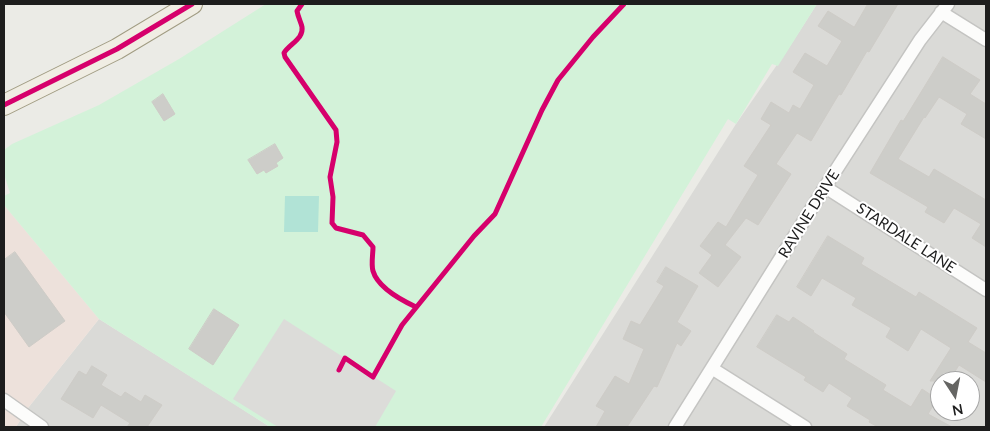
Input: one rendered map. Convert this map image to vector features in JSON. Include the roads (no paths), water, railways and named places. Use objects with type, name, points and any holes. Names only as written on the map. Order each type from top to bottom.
[{"type":"main road","points":[[4,105],[116,49],[192,4]]},
{"type":"street","points":[[945,8],[986,40]]},
{"type":"street","name":"RAVINE DRIVE","points":[[675,427],[825,187],[920,40],[945,8]]},
{"type":"street","name":"STARDALE LANE","points":[[825,187],[986,290]]},
{"type":"street","points":[[712,369],[805,427]]},
{"type":"street","points":[[4,400],[42,427]]}]
